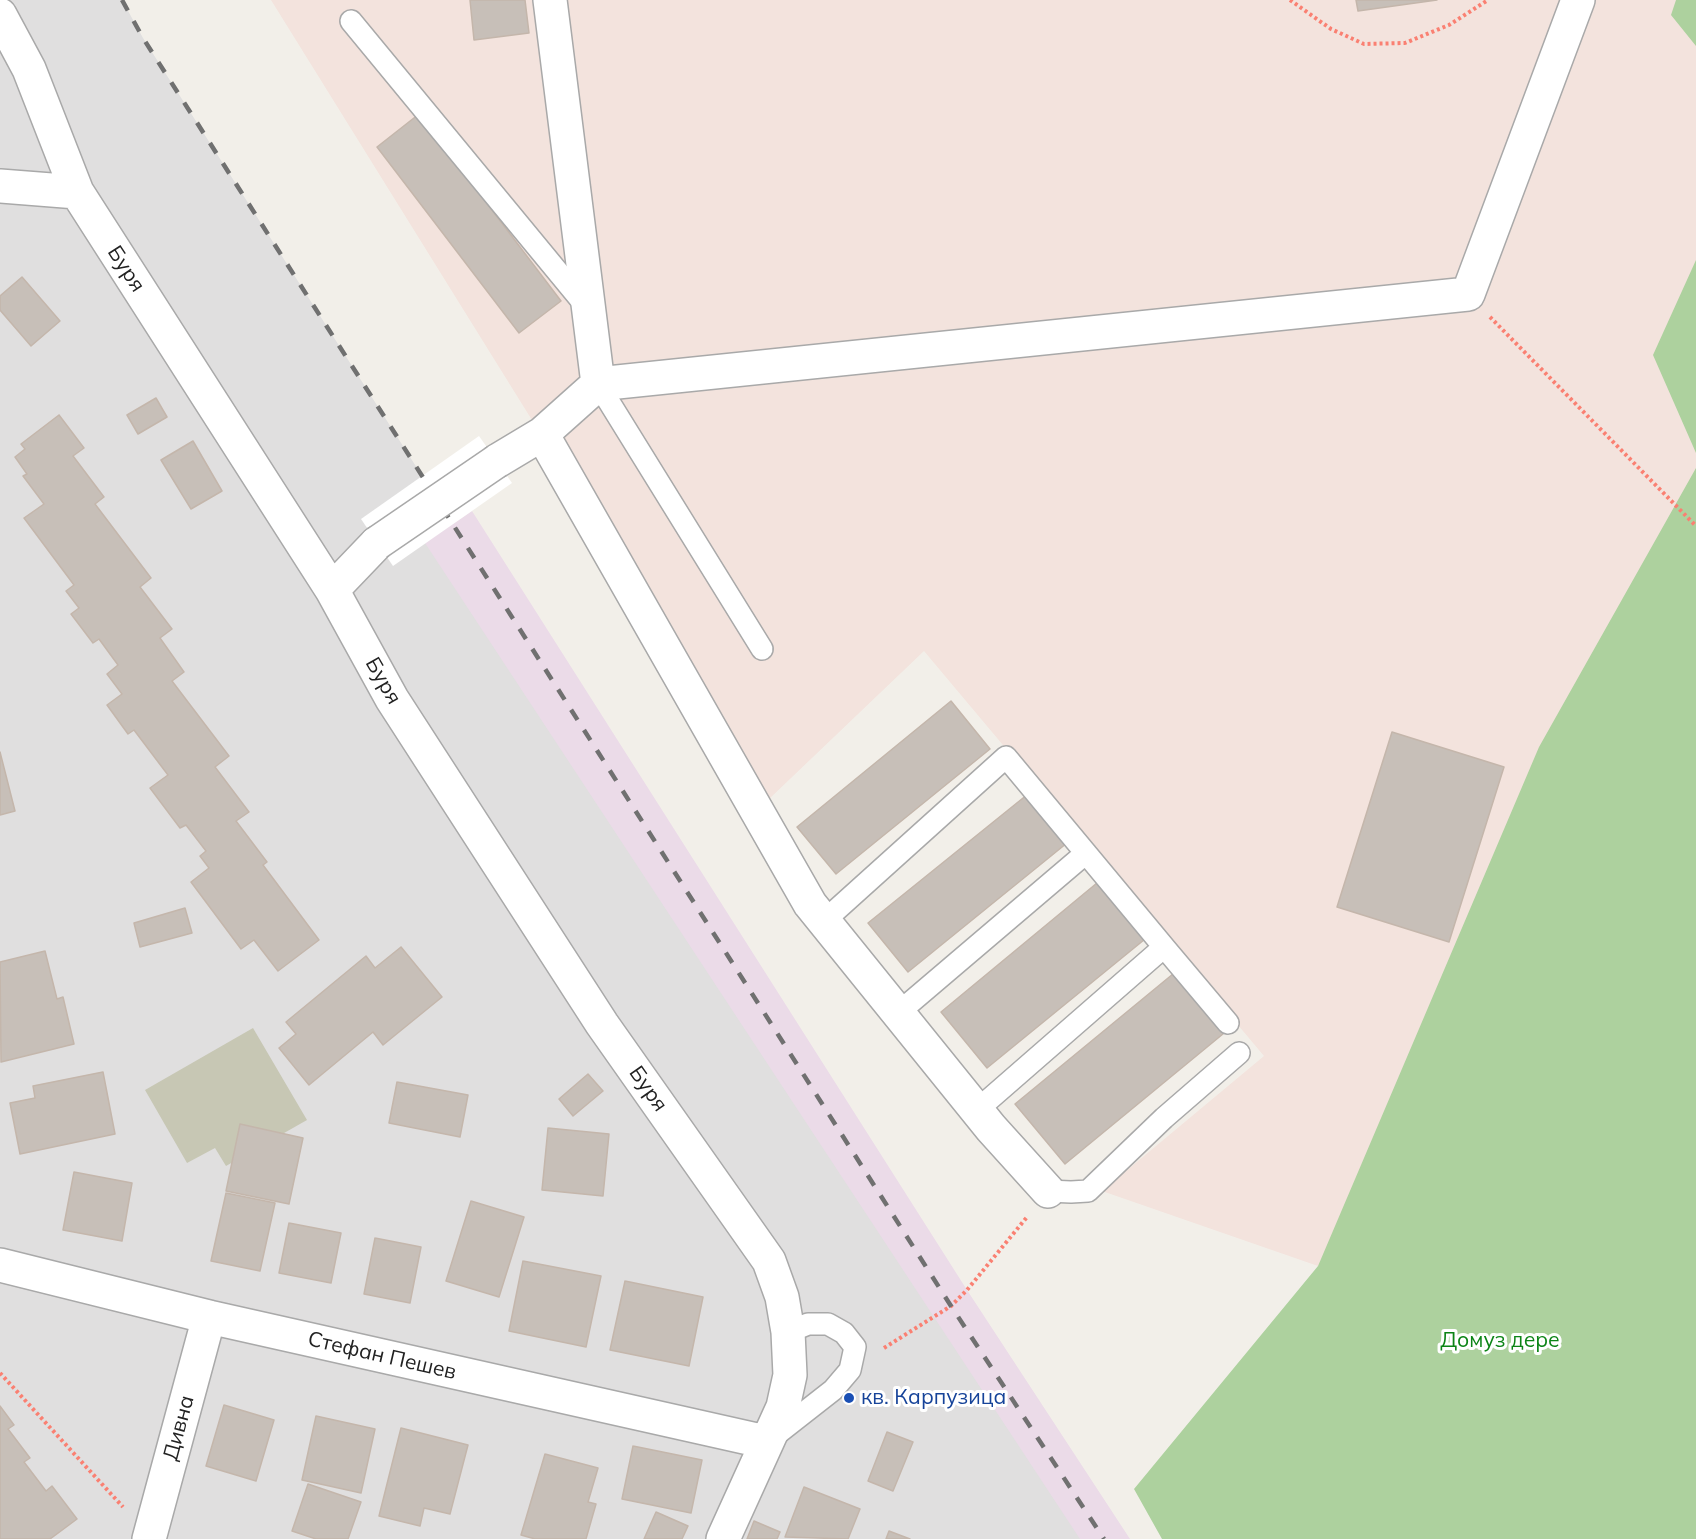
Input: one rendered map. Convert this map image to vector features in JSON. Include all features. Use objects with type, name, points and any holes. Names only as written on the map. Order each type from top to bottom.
[{"type":"street","points":[[550,0],[598,384]]},
{"type":"street","points":[[332,590],[377,543],[497,461],[542,434],[598,384],[1468,294],[1578,0]]},
{"type":"street","name":"Буря","points":[[0,15],[29,69],[76,192],[332,590],[392,699],[602,1024],[769,1261],[782,1297],[788,1332],[790,1374],[783,1407],[723,1539]]},
{"type":"street","points":[[0,186],[76,192]]},
{"type":"street","points":[[542,434],[810,904],[977,1110],[1048,1191]]},
{"type":"street","name":"Стефан Пешев","points":[[0,1265],[209,1317],[766,1442]]},
{"type":"street","name":"Дивна","points":[[150,1538],[209,1317]]},
{"type":"lane","points":[[351,21],[588,309]]},
{"type":"lane","points":[[598,384],[762,649]]},
{"type":"lane","points":[[824,921],[1006,757],[1228,1023]]},
{"type":"lane","points":[[898,1014],[1086,853]]},
{"type":"lane","points":[[977,1110],[1164,947]]},
{"type":"lane","points":[[1048,1191],[1088,1191],[1164,1118],[1239,1053]]},
{"type":"lane","points":[[788,1332],[808,1324],[828,1324],[844,1333],[855,1347],[850,1370]]},
{"type":"lane","name":"Буря","points":[[766,1442],[833,1390],[850,1370]]},
{"type":"path","points":[[1290,0],[1331,29],[1364,44],[1405,43],[1449,25],[1488,0]]},
{"type":"path","points":[[1468,294],[1696,526]]},
{"type":"path","points":[[850,1370],[951,1306],[967,1290],[1048,1191]]},
{"type":"path","points":[[0,1373],[150,1538]]},
{"type":"shaded area","points":[[0,0],[122,0],[143,38],[951,1306],[1104,1539],[0,1539]]},
{"type":"shaded area","points":[[271,0],[1696,0],[1696,601],[1318,1266],[1102,1191],[1264,1056],[924,651],[768,800]]},
{"type":"shaded area","points":[[472,511],[967,1290],[1130,1539],[1080,1539],[425,543]]},
{"type":"shaded area","points":[[253,1028],[307,1120],[226,1166],[215,1148],[187,1163],[145,1090]]},
{"type":"green space","points":[[1676,0],[1696,0],[1696,46],[1671,15]]},
{"type":"green space","points":[[1696,260],[1696,453],[1653,355]]},
{"type":"green space","name":"Домуз дере","points":[[1696,468],[1696,1539],[1162,1539],[1134,1489],[1318,1266],[1539,747]]},
{"type":"pier","points":[[479,436],[512,483],[393,566],[361,519]]},
{"type":"building","points":[[470,0],[525,0],[529,33],[474,40]]},
{"type":"building","points":[[1356,0],[1437,0],[1358,11]]},
{"type":"building","points":[[419,114],[561,301],[519,333],[377,147]]},
{"type":"building","points":[[22,277],[60,321],[31,346],[0,310],[0,296]]},
{"type":"building","points":[[156,398],[167,417],[138,434],[127,415]]},
{"type":"building","points":[[59,415],[84,448],[73,456],[104,497],[95,504],[151,578],[140,587],[172,629],[160,638],[184,672],[172,681],[229,756],[215,767],[249,812],[236,821],[267,862],[263,865],[319,940],[278,971],[254,940],[241,949],[191,882],[209,868],[200,856],[206,851],[186,825],[180,828],[150,788],[168,775],[134,730],[128,734],[107,705],[122,694],[107,674],[118,665],[99,639],[93,643],[71,614],[79,608],[66,591],[74,585],[24,518],[44,504],[23,476],[27,474],[15,457],[25,449],[21,444]]},
{"type":"building","points":[[193,441],[222,491],[191,509],[161,460]]},
{"type":"building","points":[[951,701],[990,749],[836,874],[797,827]]},
{"type":"building","points":[[1392,732],[1504,767],[1449,942],[1337,907]]},
{"type":"building","points":[[0,752],[15,811],[0,815]]},
{"type":"building","points":[[1028,794],[1067,843],[908,972],[868,923]]},
{"type":"building","points":[[1103,878],[1150,935],[987,1068],[941,1012]]},
{"type":"building","points":[[185,908],[192,933],[140,947],[134,923]]},
{"type":"building","points":[[401,947],[442,997],[383,1045],[373,1032],[309,1085],[279,1048],[296,1034],[286,1022],[366,956],[375,968]]},
{"type":"building","points":[[45,951],[57,999],[63,997],[74,1044],[1,1062],[0,962]]},
{"type":"building","points":[[1179,969],[1229,1029],[1065,1164],[1015,1104]]},
{"type":"building","points":[[103,1072],[115,1134],[20,1154],[10,1103],[35,1098],[33,1086]]},
{"type":"building","points":[[588,1074],[603,1091],[573,1116],[559,1099]]},
{"type":"building","points":[[397,1082],[468,1095],[460,1137],[389,1123]]},
{"type":"building","points":[[240,1124],[303,1138],[289,1204],[226,1191]]},
{"type":"building","points":[[548,1128],[609,1134],[603,1196],[542,1190]]},
{"type":"building","points":[[74,1172],[132,1183],[122,1241],[63,1230]]},
{"type":"building","points":[[226,1193],[275,1203],[260,1271],[211,1261]]},
{"type":"building","points":[[471,1201],[524,1217],[499,1297],[446,1281]]},
{"type":"building","points":[[289,1223],[341,1233],[331,1283],[279,1273]]},
{"type":"building","points":[[375,1238],[421,1247],[410,1303],[364,1294]]},
{"type":"building","points":[[523,1261],[601,1276],[586,1347],[509,1331]]},
{"type":"building","points":[[625,1281],[703,1297],[689,1366],[610,1350]]},
{"type":"building","points":[[224,1405],[274,1420],[256,1481],[206,1466]]},
{"type":"building","points":[[0,1406],[14,1425],[8,1429],[30,1458],[24,1462],[46,1491],[52,1486],[77,1519],[50,1539],[0,1539]]},
{"type":"building","points":[[316,1416],[375,1429],[361,1493],[302,1480]]},
{"type":"building","points":[[401,1428],[468,1445],[450,1514],[424,1508],[420,1526],[379,1516]]},
{"type":"building","points":[[887,1432],[913,1442],[893,1491],[868,1481]]},
{"type":"building","points":[[633,1446],[702,1460],[691,1513],[622,1499]]},
{"type":"building","points":[[545,1454],[598,1468],[588,1502],[596,1504],[586,1539],[535,1539],[521,1535]]},
{"type":"building","points":[[308,1484],[361,1502],[348,1539],[316,1539],[292,1531]]},
{"type":"building","points":[[804,1487],[860,1509],[848,1539],[785,1537]]},
{"type":"building","points":[[656,1512],[688,1526],[682,1539],[644,1539]]},
{"type":"building","points":[[754,1521],[780,1532],[777,1539],[747,1539]]},
{"type":"building","points":[[889,1531],[910,1539],[886,1539]]},
{"type":"railway","points":[[122,0],[143,38],[951,1306],[1104,1539]]},
{"type":"place","name":"кв. Карпузица","points":[[849,1398]]}]
